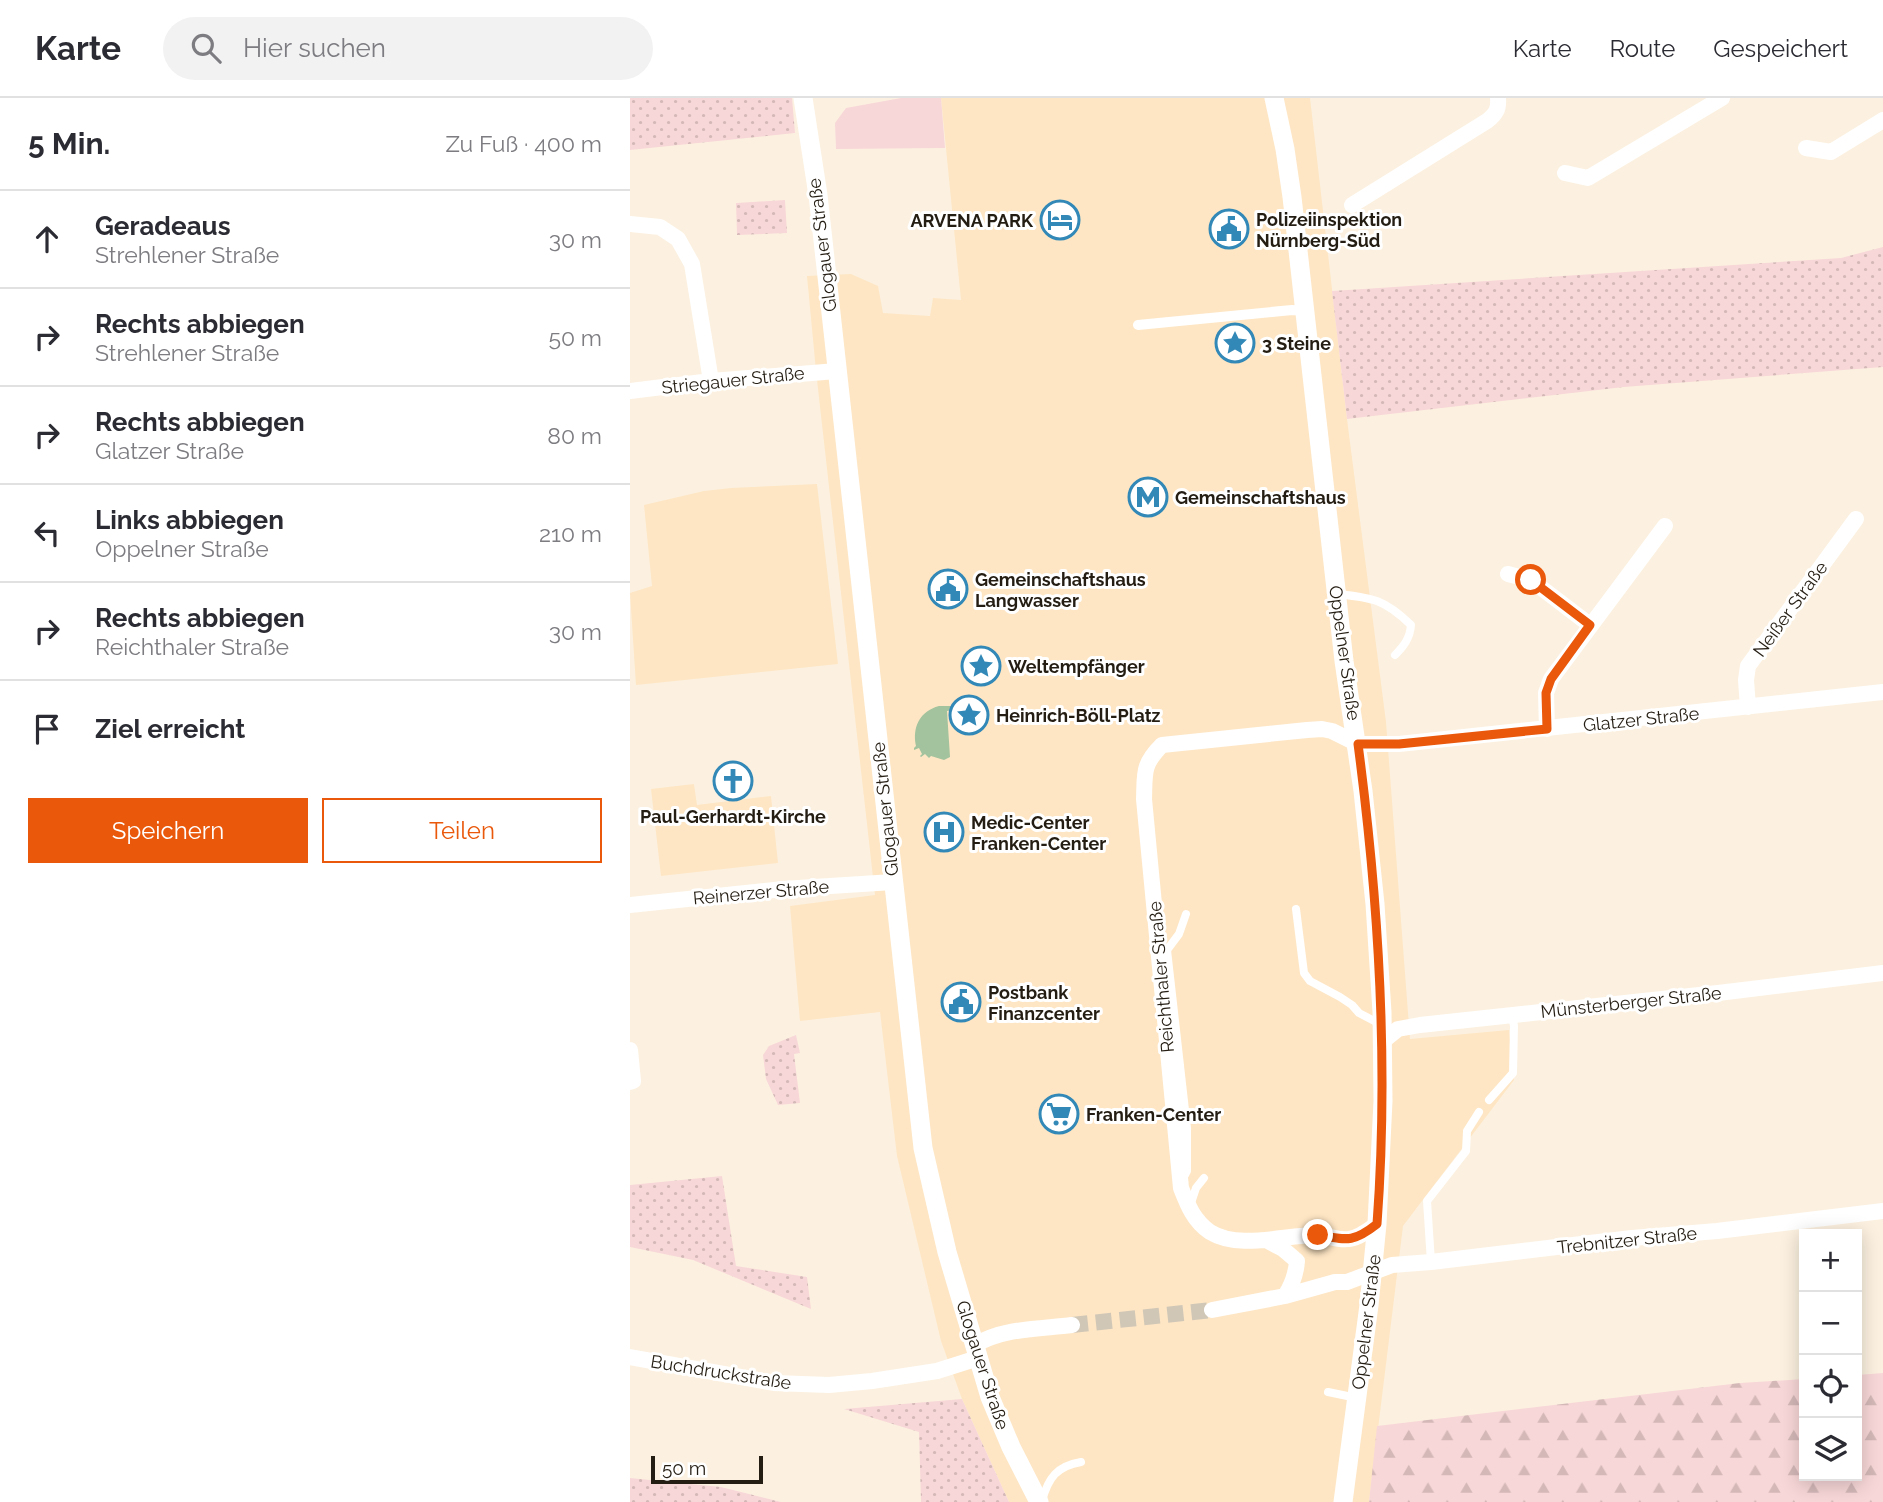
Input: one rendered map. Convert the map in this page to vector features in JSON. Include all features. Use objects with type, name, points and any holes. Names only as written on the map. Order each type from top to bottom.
[{"type":"street","name":"Glogauer Straße","points":[[803,98],[818,195],[923,1148],[940,1227],[976,1352],[999,1419],[1040,1502]]},
{"type":"street","name":"Oppelner Straße","points":[[1274,98],[1289,173],[1336,594],[1358,744],[1376,917],[1383,1033],[1382,1128],[1373,1273],[1343,1502]]},
{"type":"street","points":[[1352,205],[1487,121],[1499,106],[1498,98]]},
{"type":"street","points":[[1566,173],[1588,178],[1722,98]]},
{"type":"street","points":[[1805,148],[1831,152],[1883,120]]},
{"type":"street","points":[[630,224],[660,227],[678,239],[692,264],[711,381]]},
{"type":"street","points":[[1138,325],[1292,310],[1306,311]]},
{"type":"street","name":"Striegauer Straße","points":[[630,390],[837,371]]},
{"type":"street","name":"Neißer Straße","points":[[1748,707],[1748,666],[1856,519]]},
{"type":"street","points":[[1547,729],[1546,693],[1551,679],[1665,526]]},
{"type":"street","points":[[1508,574],[1531,580],[1590,625]]},
{"type":"street","name":"Glatzer Straße","points":[[1358,744],[1399,744],[1883,692]]},
{"type":"street","name":"Reichthaler Straße","points":[[1358,744],[1322,729],[1162,745],[1146,766],[1144,799],[1181,1188],[1189,1209],[1198,1223],[1213,1233],[1235,1241],[1318,1235],[1347,1240],[1377,1224]]},
{"type":"street","name":"Reinerzer Straße","points":[[630,905],[783,889],[893,882]]},
{"type":"street","name":"Münsterberger Straße","points":[[1383,1033],[1512,1014],[1705,995],[1883,973]]},
{"type":"street","points":[[630,1050],[634,1081],[630,1082]]},
{"type":"street","name":"Trebnitzer Straße","points":[[1212,1310],[1285,1296],[1325,1284],[1347,1282],[1392,1265],[1883,1211]]},
{"type":"street","points":[[1264,1239],[1283,1248],[1297,1261],[1296,1274],[1285,1296]]},
{"type":"street","name":"Buchdruckstraße","points":[[630,1357],[774,1383],[829,1385],[937,1371],[976,1352],[984,1339],[1000,1333],[1072,1325]]},
{"type":"lane","points":[[1336,594],[1360,596],[1382,602],[1411,625],[1410,636],[1395,655]]},
{"type":"lane","points":[[1296,909],[1304,974],[1310,981],[1352,1005],[1383,1033]]},
{"type":"lane","points":[[1181,1188],[1187,1171],[1187,1128],[1167,950],[1174,942],[1186,914]]},
{"type":"lane","points":[[1157,937],[1176,954]]},
{"type":"lane","points":[[1489,1100],[1513,1073],[1512,1014]]},
{"type":"lane","points":[[1432,1262],[1427,1201],[1466,1151],[1467,1131],[1479,1112]]},
{"type":"lane","points":[[1189,1209],[1196,1188],[1205,1178]]},
{"type":"lane","points":[[1328,1392],[1357,1398]]},
{"type":"lane","points":[[1040,1502],[1054,1474],[1060,1468],[1081,1462]]},
{"type":"shaded area","points":[[941,98],[1310,98],[1386,722],[1410,1039],[1509,1030],[1514,1080],[1403,1226],[1369,1502],[1009,1502],[962,1399],[941,1341],[897,1156],[880,1012],[800,1021],[790,906],[875,895],[807,276],[851,274],[878,286],[883,313],[930,316],[933,298],[961,300]]},
{"type":"shaded area","points":[[817,484],[838,664],[636,685],[630,593],[652,586],[644,505],[704,491]]},
{"type":"shaded area","points":[[939,706],[960,709],[947,711],[950,757],[944,760],[931,756],[929,758],[925,754],[921,757],[919,748],[914,750],[919,721],[932,708]]},
{"type":"shaded area","points":[[694,784],[697,805],[771,796],[778,863],[661,876],[651,789]]},
{"type":"green space","points":[[630,98],[792,98],[795,133],[630,150]]},
{"type":"green space","points":[[901,98],[941,98],[945,148],[836,149],[835,123],[846,108]]},
{"type":"green space","points":[[785,200],[787,233],[737,235],[736,203]]},
{"type":"green space","points":[[1883,247],[1883,367],[1624,387],[1347,419],[1332,291],[1841,258]]},
{"type":"green space","points":[[796,1035],[800,1053],[794,1054],[800,1103],[778,1105],[766,1079],[763,1055],[769,1046]]},
{"type":"green space","points":[[722,1176],[736,1266],[807,1277],[811,1309],[693,1260],[630,1247],[630,1185]]},
{"type":"green space","points":[[1883,1373],[1883,1502],[1369,1502],[1377,1426],[1740,1383],[1799,1379],[1799,1481],[1862,1481],[1862,1375]]},
{"type":"green space","points":[[962,1399],[1009,1502],[921,1502],[919,1432],[844,1409]]},
{"type":"green space","points":[[630,1478],[721,1487],[781,1502],[630,1502]]},
{"type":"tunnel","points":[[1072,1325],[1212,1310]]},
{"type":"place","name":"ARVENA PARK","points":[[1060,220]]},
{"type":"place","name":"Polizeiinspektion Nürnberg-Süd","points":[[1229,229]]},
{"type":"place","name":"3 Steine","points":[[1235,343]]},
{"type":"place","name":"Gemeinschaftshaus","points":[[1148,497]]},
{"type":"place","name":"Gemeinschaftshaus Langwasser","points":[[948,589]]},
{"type":"place","name":"Weltempfänger","points":[[981,666]]},
{"type":"place","name":"Heinrich-Böll-Platz","points":[[969,715]]},
{"type":"place","name":"Paul-Gerhardt-Kirche","points":[[733,781]]},
{"type":"place","name":"Medic-Center Franken-Center","points":[[944,832]]},
{"type":"place","name":"Postbank Finanzcenter","points":[[961,1002]]},
{"type":"place","name":"Franken-Center","points":[[1059,1114]]},
{"type":"route","points":[[1318,1235],[1347,1240],[1377,1224],[1383,1101],[1382,1012],[1375,904],[1358,744],[1399,744],[1547,729],[1546,693],[1551,679],[1590,625],[1531,580]]}]
